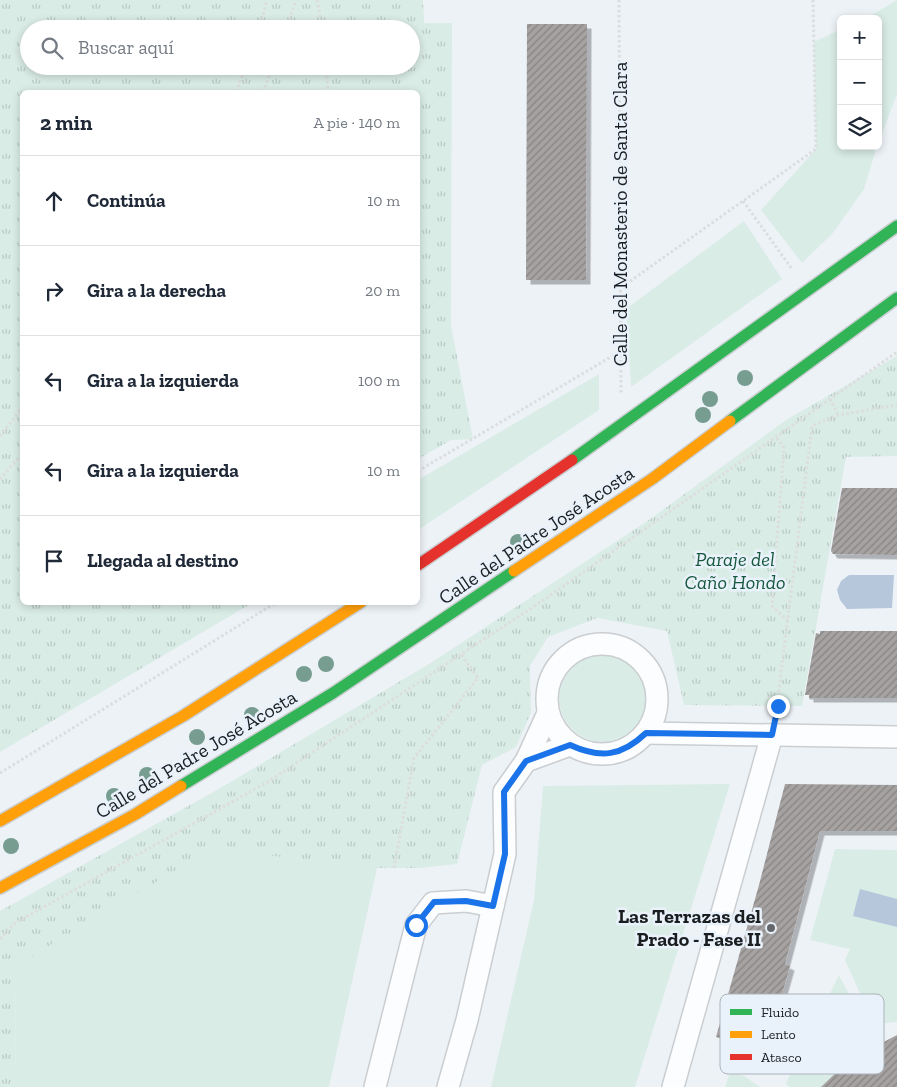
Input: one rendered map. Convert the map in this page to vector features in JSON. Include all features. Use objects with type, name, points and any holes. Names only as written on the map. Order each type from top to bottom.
[{"type":"highway","name":"Calle del Padre José Acosta","points":[[420,564],[621,427],[897,226]]},
{"type":"highway","name":"Calle del Padre José Acosta","points":[[0,888],[134,815],[333,693],[652,479],[897,298]]},
{"type":"highway","name":"Calle del Padre José Acosta","points":[[0,821],[103,764],[309,638],[358,605]]},
{"type":"street","points":[[614,644],[631,651],[645,663],[655,680],[658,698],[655,716],[646,733],[634,744],[619,752],[594,753],[570,745],[553,725],[548,713],[547,694],[551,676],[562,660],[577,649],[586,646],[614,644]]},
{"type":"street","points":[[448,1087],[467,1020],[505,854],[504,792],[526,761],[548,713]]},
{"type":"street","points":[[646,733],[897,737]]},
{"type":"street","points":[[673,1087],[772,735]]},
{"type":"street","points":[[526,761],[570,745]]},
{"type":"street","points":[[375,1087],[416,925],[434,902],[466,901],[493,906]]},
{"type":"path","points":[[261,20],[267,0]]},
{"type":"path","points":[[289,20],[296,0]]},
{"type":"path","points":[[317,0],[320,20]]},
{"type":"path","name":"Calle del Monasterio de Santa Clara","points":[[619,0],[621,427]]},
{"type":"path","points":[[621,287],[816,149],[813,0]]},
{"type":"path","points":[[237,90],[242,75]]},
{"type":"path","points":[[265,90],[270,75]]},
{"type":"path","points":[[327,75],[328,90]]},
{"type":"path","points":[[743,201],[795,272]]},
{"type":"path","points":[[420,470],[621,351]]},
{"type":"path","points":[[0,939],[15,923],[266,783],[546,599],[897,352]]},
{"type":"path","points":[[830,399],[838,415]]},
{"type":"path","points":[[772,735],[778,706],[812,426],[838,415],[897,404]]},
{"type":"path","points":[[0,436],[20,411]]},
{"type":"path","points":[[777,438],[784,448],[772,606],[788,620]]},
{"type":"path","points":[[0,479],[20,456]]},
{"type":"path","points":[[0,773],[272,605]]},
{"type":"path","points":[[394,868],[414,758],[478,678],[461,654]]},
{"type":"green space","points":[[0,0],[423,0],[424,23],[452,23],[451,326],[473,439],[451,440],[420,458],[420,90],[20,90],[20,605],[249,605],[0,752]]},
{"type":"green space","points":[[897,0],[897,94],[882,133],[882,15],[872,15]]},
{"type":"green space","points":[[837,31],[837,150],[876,150],[864,189],[833,233],[802,263],[761,210],[816,149],[814,42]]},
{"type":"green space","points":[[744,221],[782,279],[631,387],[626,309]]},
{"type":"green space","name":"Paraje del Caño Hondo","points":[[897,356],[897,456],[846,457],[802,706],[684,705],[667,631],[597,618],[548,637],[530,666],[531,713],[516,747],[482,765],[457,864],[420,868],[377,868],[212,849],[15,966],[16,1087],[0,1087],[0,911],[217,790],[429,664],[649,520],[786,420]]},
{"type":"green space","points":[[599,374],[599,410],[420,529],[420,479]]},
{"type":"green space","points":[[603,654],[620,658],[634,667],[643,681],[647,698],[643,715],[634,729],[620,738],[603,742],[586,738],[572,729],[563,715],[559,698],[563,681],[572,667],[586,658]]},
{"type":"green space","points":[[730,784],[635,1087],[491,1087],[534,900],[543,786]]},
{"type":"green space","points":[[212,849],[377,868],[329,1087],[16,1087],[15,966]]},
{"type":"green space","points":[[835,849],[897,850],[897,1022],[884,1023],[884,994],[860,994],[845,960],[850,949],[810,940]]},
{"type":"green space","points":[[839,975],[849,994],[830,994]]},
{"type":"green space","points":[[729,1074],[737,1074],[744,1076],[760,1087],[725,1087]]},
{"type":"green space","points":[[790,1074],[839,1074],[832,1077],[821,1087],[789,1087],[786,1083]]},
{"type":"water","points":[[849,575],[894,575],[892,608],[847,609],[840,600],[837,590],[841,581]]},
{"type":"water","points":[[860,889],[897,899],[897,927],[853,916]]},
{"type":"building","points":[[527,24],[587,24],[586,280],[526,280]]},
{"type":"building","points":[[842,488],[897,488],[897,555],[833,554],[831,551]]},
{"type":"building","points":[[820,631],[897,631],[897,698],[809,698],[809,695],[805,695],[816,633],[820,634]]},
{"type":"building","name":"Las Terrazas del Prado - Fase II","points":[[785,784],[897,785],[897,831],[820,831],[785,964],[790,966],[782,994],[728,994]]},
{"type":"building","name":"Las Terrazas del Prado - Fase II","points":[[720,1023],[720,1038],[716,1037]]},
{"type":"building","points":[[897,1035],[897,1087],[821,1087],[835,1074],[884,1074],[884,1042]]},
{"type":"traffic: fast","points":[[572,460],[897,226]]},
{"type":"traffic: fast","points":[[730,421],[897,298]]},
{"type":"traffic: fast","points":[[181,786],[333,693],[514,571]]},
{"type":"traffic: slow","points":[[514,571],[652,479],[730,421]]},
{"type":"traffic: slow","points":[[0,821],[183,716],[356,605]]},
{"type":"traffic: slow","points":[[0,888],[134,815],[181,786]]},
{"type":"traffic: jam","points":[[420,564],[572,460]]},
{"type":"place","name":"Las Terrazas del Prado - Fase II","points":[[771,928]]},
{"type":"route","points":[[416,925],[434,902],[466,901],[493,906],[505,854],[504,792],[526,761],[570,745],[586,752],[602,754],[619,752],[634,744],[646,733],[772,735],[778,706]]}]
